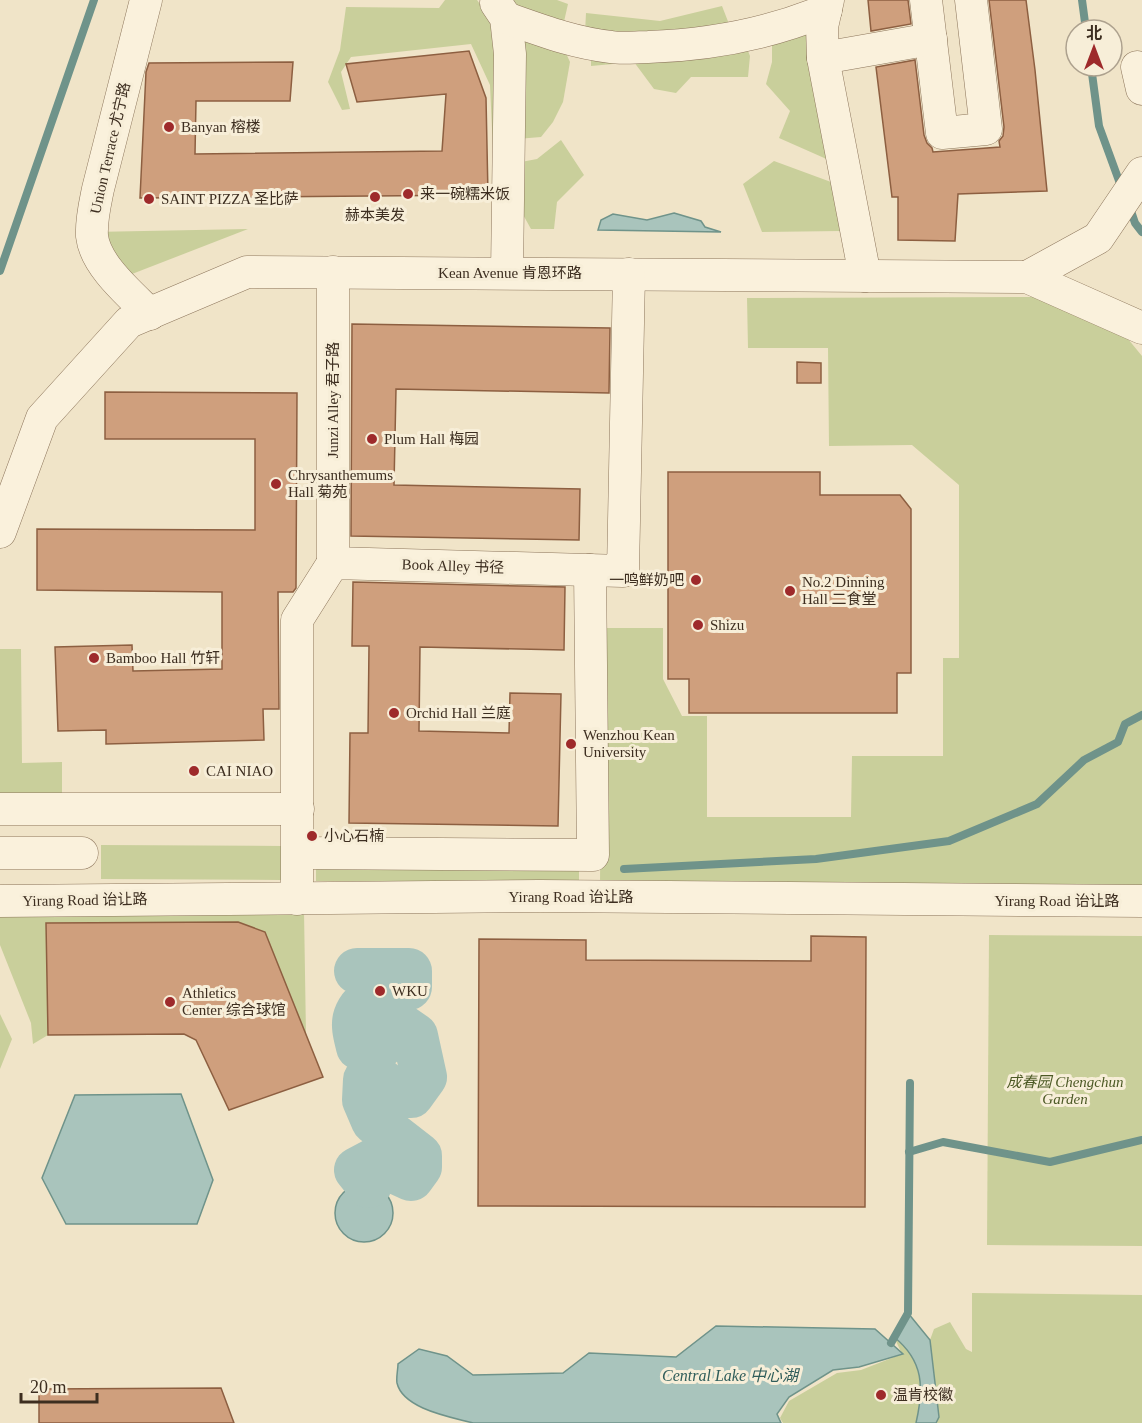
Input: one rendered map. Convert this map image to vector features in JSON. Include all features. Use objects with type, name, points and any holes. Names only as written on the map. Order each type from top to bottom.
[{"type":"street","name":"Union Terrace 尤宁路","points":[[146,0],[98,189],[92,238],[105,267],[150,314]]},
{"type":"street","points":[[926,0],[942,133],[986,129],[971,0]]},
{"type":"street","points":[[499,9],[556,36],[613,48],[676,46],[752,35],[795,23],[827,5]]},
{"type":"street","points":[[827,5],[822,27],[823,58],[865,276]]},
{"type":"street","points":[[499,9],[510,54],[507,273]]},
{"type":"street","points":[[823,58],[931,39]]},
{"type":"street","points":[[1027,277],[1098,238],[1142,173]]},
{"type":"street","name":"Kean Avenue 肯恩环路","points":[[0,532],[42,418],[129,322],[247,272],[1027,277],[1142,328]]},
{"type":"street","name":"Junzi Alley 君子路","points":[[333,272],[333,563]]},
{"type":"street","name":"Book Alley 书径","points":[[333,563],[623,571],[629,274]]},
{"type":"street","points":[[297,898],[297,620],[333,563]]},
{"type":"street","points":[[298,853],[593,855],[590,570]]},
{"type":"street","points":[[0,809],[298,809]]},
{"type":"street","points":[[0,853],[82,853]]},
{"type":"street","name":"Yirang Road 诒让路","points":[[0,901],[540,896],[1142,901]]},
{"type":"green space","points":[[445,0],[477,0],[493,22],[500,55],[495,194],[490,85],[471,44],[351,57],[341,72],[350,109],[342,110],[328,82],[340,50],[346,7],[439,8]]},
{"type":"green space","points":[[503,0],[557,0],[568,4],[563,26]]},
{"type":"green space","points":[[722,6],[729,24],[710,33],[585,33],[586,13],[660,21]]},
{"type":"green space","points":[[518,33],[564,49],[570,62],[563,102],[553,122],[541,137],[517,139]]},
{"type":"green space","points":[[806,33],[831,161],[779,138],[790,111],[766,84],[772,62],[772,44]]},
{"type":"green space","points":[[746,46],[750,56],[748,77],[691,77],[676,93],[654,89],[634,62],[591,66],[591,54]]},
{"type":"green space","points":[[561,140],[584,175],[557,202],[554,229],[531,229],[521,211],[521,162],[537,159]]},
{"type":"green space","points":[[774,161],[831,182],[841,231],[762,232],[743,184]]},
{"type":"green space","points":[[248,229],[132,274],[92,232]]},
{"type":"green space","points":[[1035,297],[1128,339],[1142,356],[1142,888],[600,884],[602,628],[663,628],[663,679],[682,716],[707,716],[707,817],[851,817],[852,756],[943,756],[943,658],[959,658],[959,485],[912,445],[829,446],[828,348],[748,348],[747,298]]},
{"type":"green space","points":[[0,649],[21,649],[22,763],[62,762],[62,798],[0,798]]},
{"type":"green space","points":[[101,845],[282,846],[281,880],[101,879]]},
{"type":"green space","points":[[316,861],[579,862],[579,882],[316,881]]},
{"type":"green space","points":[[0,910],[304,911],[306,1035],[265,932],[238,922],[46,923],[48,1035],[33,1044],[31,1023],[0,945]]},
{"type":"green space","name":"成春园 Chengchun Garden","points":[[989,935],[1142,936],[1142,1246],[987,1245]]},
{"type":"green space","points":[[0,1014],[12,1039],[0,1069]]},
{"type":"green space","points":[[972,1293],[1142,1295],[1142,1423],[936,1423],[939,1417],[930,1340],[934,1329],[950,1322],[966,1349],[972,1352]]},
{"type":"green space","points":[[894,1337],[912,1356],[920,1376],[921,1387],[916,1423],[783,1423],[780,1418],[789,1401],[837,1373],[861,1370],[902,1354]]},
{"type":"water","points":[[674,213],[701,221],[705,227],[721,232],[598,230],[601,220],[613,214],[647,220]]},
{"type":"water","points":[[181,1094],[213,1180],[197,1224],[66,1224],[42,1178],[75,1095]]},
{"type":"water","points":[[364,1184],[380,1189],[388,1197],[393,1213],[388,1229],[380,1237],[364,1242],[348,1237],[340,1229],[335,1213],[340,1197],[348,1189]]},
{"type":"water","points":[[908,1313],[930,1340],[939,1417],[936,1423],[916,1423],[920,1398],[919,1376],[911,1356],[894,1337]]},
{"type":"water","name":"Central Lake 中心湖","points":[[716,1326],[875,1329],[903,1354],[859,1367],[833,1370],[789,1397],[777,1414],[781,1423],[473,1423],[441,1415],[418,1406],[401,1392],[397,1383],[398,1364],[419,1349],[447,1356],[473,1375],[563,1373],[589,1353],[676,1357]]},
{"type":"building","points":[[868,0],[908,0],[911,24],[871,31]]},
{"type":"building","points":[[989,0],[1026,0],[1047,191],[958,194],[955,241],[898,240],[898,197],[892,197],[876,67],[915,60],[924,135],[933,152],[1000,147],[999,141],[1003,136],[1004,127]]},
{"type":"building","name":"Banyan 榕楼","points":[[469,51],[486,98],[488,195],[140,198],[146,72],[149,63],[293,62],[290,101],[196,101],[195,154],[442,151],[446,94],[357,102],[346,64]]},
{"type":"building","name":"Plum Hall 梅园","points":[[352,324],[610,328],[609,393],[396,389],[394,485],[580,489],[579,540],[351,536]]},
{"type":"building","points":[[797,362],[821,363],[821,383],[797,383]]},
{"type":"building","points":[[105,392],[297,393],[296,588],[293,592],[278,592],[279,709],[263,709],[264,740],[106,744],[106,730],[58,731],[55,647],[132,645],[133,671],[222,669],[222,592],[37,590],[37,529],[255,530],[255,439],[105,439]]},
{"type":"building","name":"No.2 Dinning Hall 二食堂","points":[[668,472],[820,472],[820,495],[900,495],[911,509],[911,673],[897,673],[897,713],[689,713],[689,679],[668,679]]},
{"type":"building","name":"Orchid Hall 兰庭","points":[[353,582],[565,587],[564,650],[420,647],[419,731],[509,733],[510,693],[561,694],[558,826],[349,823],[350,733],[368,733],[369,646],[352,646]]},
{"type":"building","name":"Athletics Center 综合球馆","points":[[238,922],[265,932],[323,1077],[229,1110],[196,1040],[184,1034],[48,1035],[46,923]]},
{"type":"building","points":[[811,936],[866,937],[865,1207],[478,1206],[479,939],[586,940],[586,960],[811,961]]},
{"type":"building","points":[[221,1388],[234,1423],[39,1423],[39,1389]]},
{"type":"waterway","points":[[0,271],[94,0]]},
{"type":"waterway","points":[[1082,0],[1084,18]]},
{"type":"waterway","points":[[1093,78],[1099,126],[1122,189]]},
{"type":"waterway","points":[[1130,208],[1135,223],[1142,232]]},
{"type":"waterway","points":[[624,869],[816,859],[949,841],[1037,804],[1084,760],[1118,742],[1125,724],[1142,715]]},
{"type":"waterway","points":[[357,971],[409,971],[409,987],[385,992],[364,1004],[356,1017],[356,1032],[359,1047],[380,1046],[402,1027],[415,1036],[424,1077],[411,1095],[393,1092],[374,1076],[366,1080],[365,1100],[374,1121],[419,1156],[419,1167],[411,1178],[374,1161],[357,1170],[369,1185]]},
{"type":"waterway","points":[[891,1343],[908,1313],[910,1083]]},
{"type":"waterway","points":[[909,1152],[943,1142],[1050,1162],[1142,1140]]},
{"type":"place","name":"Banyan 榕楼","points":[[169,127]]},
{"type":"place","name":"来一碗糯米饭","points":[[408,194]]},
{"type":"place","name":"赫本美发","points":[[375,197]]},
{"type":"place","name":"SAINT PIZZA 圣比萨","points":[[149,199]]},
{"type":"place","name":"Plum Hall 梅园","points":[[372,439]]},
{"type":"place","name":"Chrysanthemums Hall 菊苑","points":[[276,484]]},
{"type":"place","name":"一鸣鲜奶吧","points":[[696,580]]},
{"type":"place","name":"No.2 Dinning Hall 二食堂","points":[[790,591]]},
{"type":"place","name":"Shizu","points":[[698,625]]},
{"type":"place","name":"Bamboo Hall 竹轩","points":[[94,658]]},
{"type":"place","name":"Orchid Hall 兰庭","points":[[394,713]]},
{"type":"place","name":"Wenzhou Kean University","points":[[571,744]]},
{"type":"place","name":"CAI NIAO","points":[[194,771]]},
{"type":"place","name":"小心石楠","points":[[312,836]]},
{"type":"place","name":"WKU","points":[[380,991]]},
{"type":"place","name":"Athletics Center 综合球馆","points":[[170,1002]]},
{"type":"place","name":"温肯校徽","points":[[881,1395]]}]
